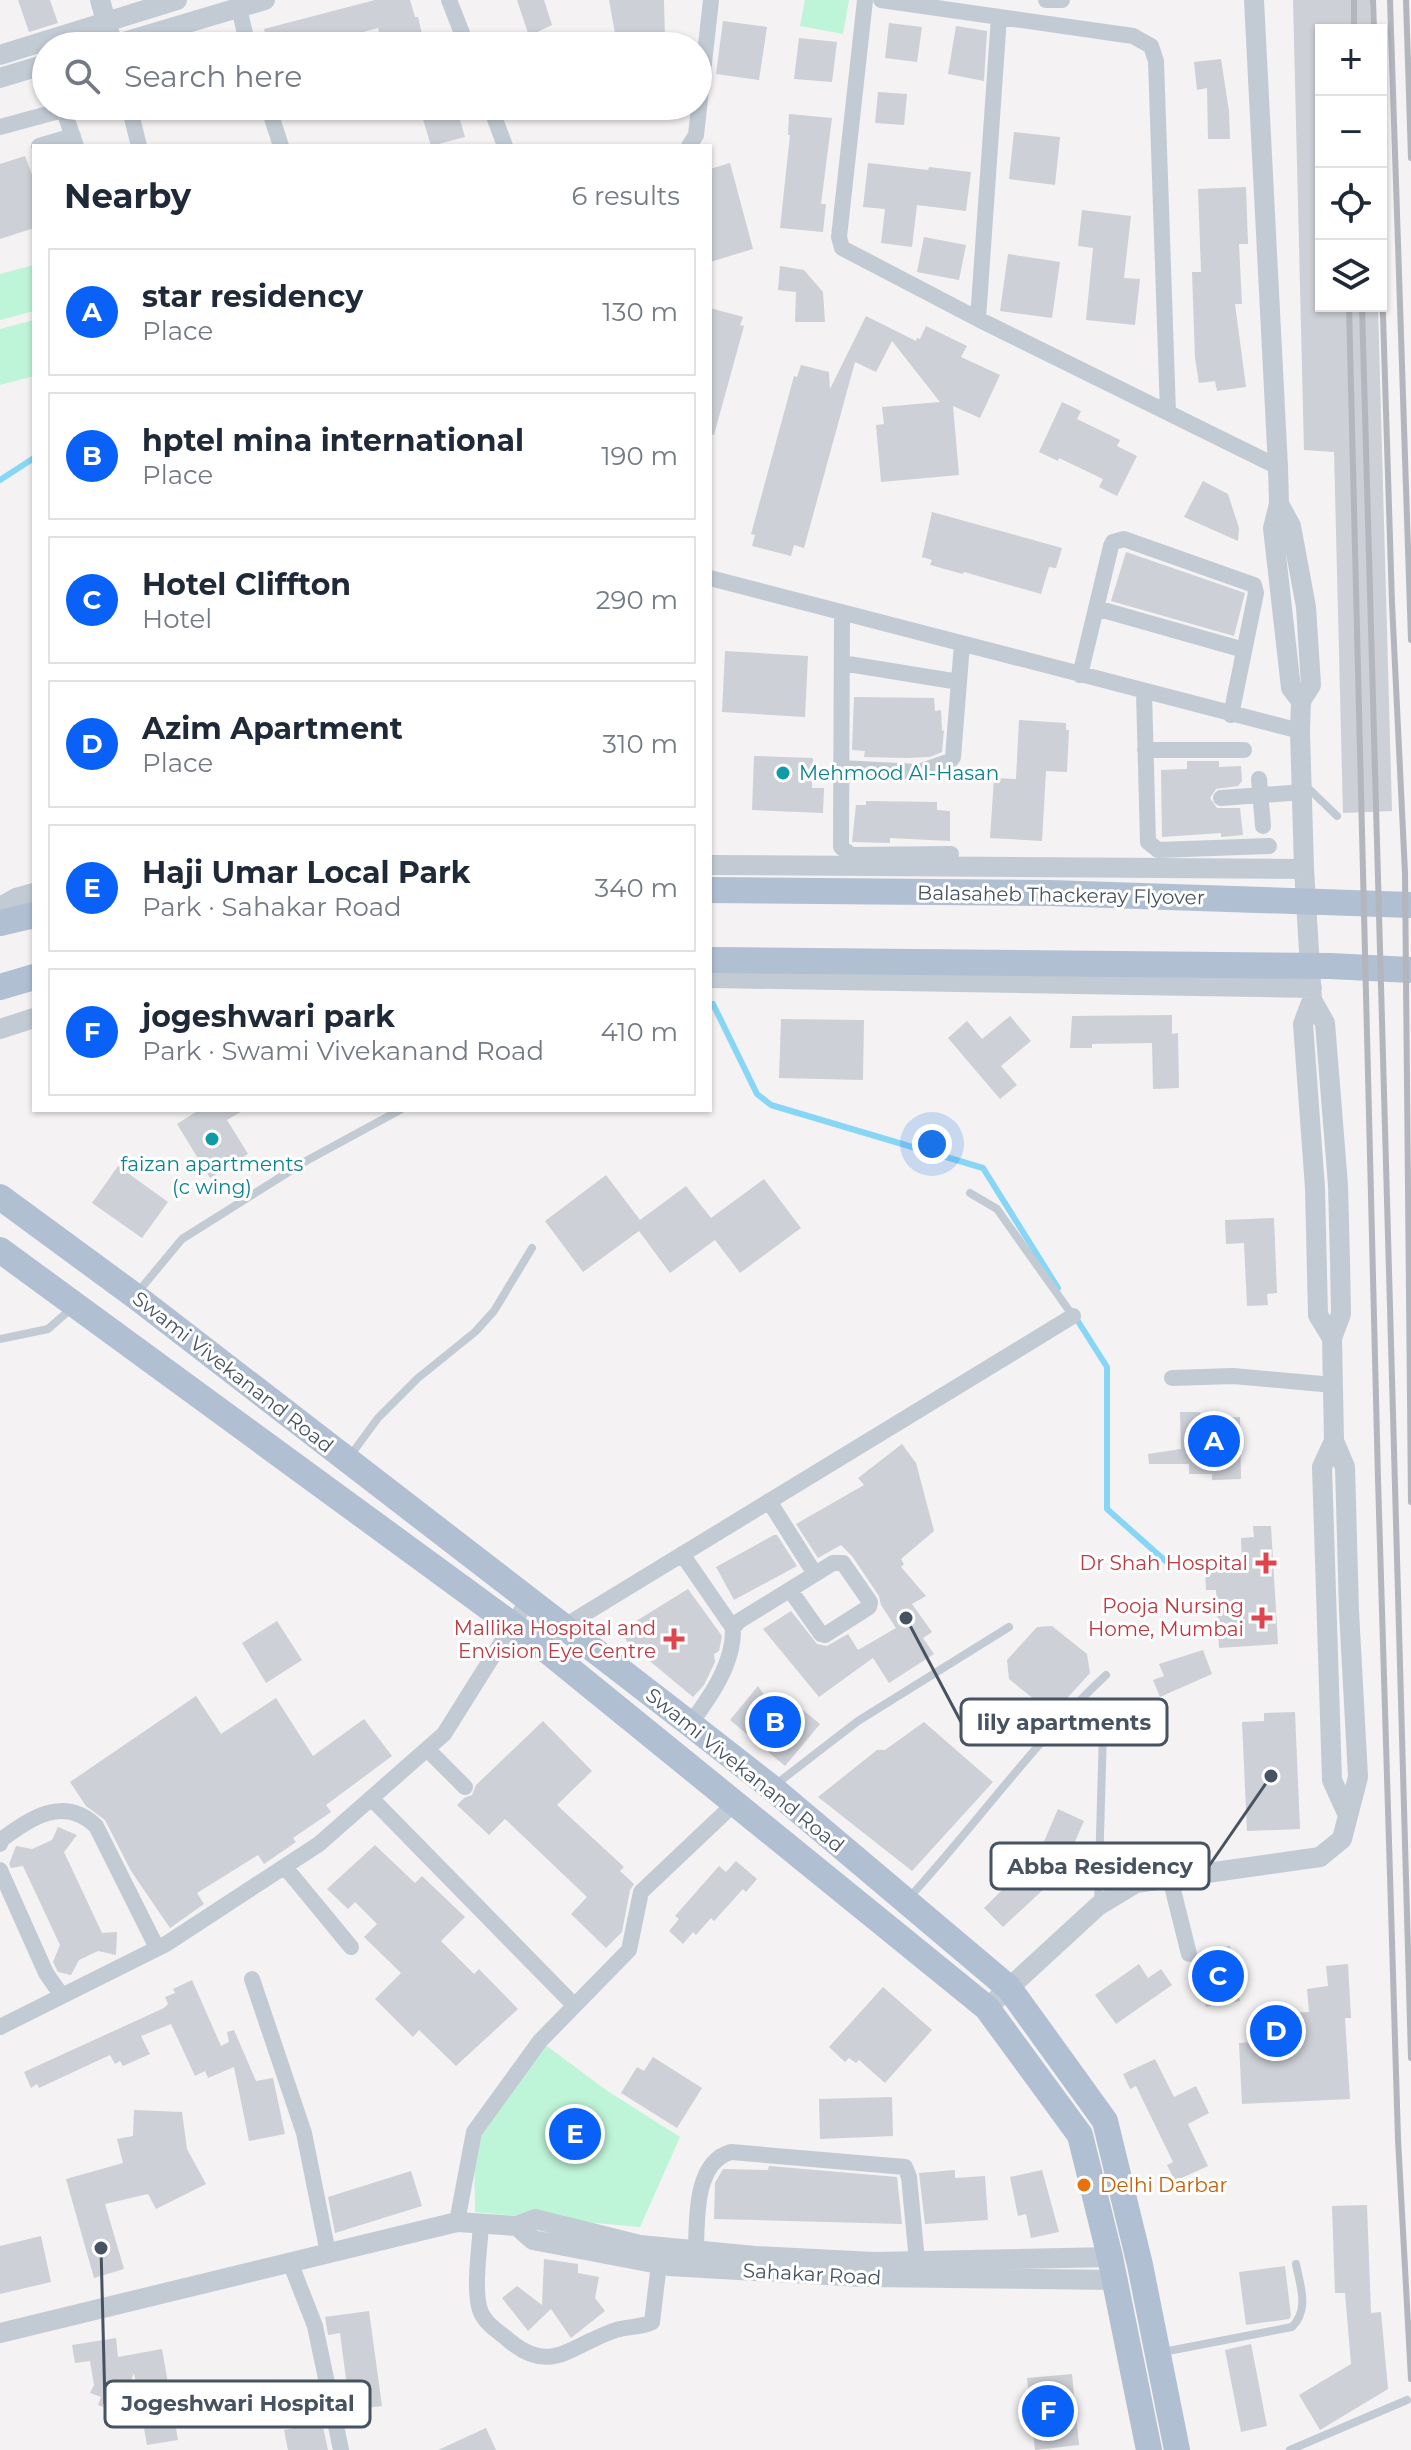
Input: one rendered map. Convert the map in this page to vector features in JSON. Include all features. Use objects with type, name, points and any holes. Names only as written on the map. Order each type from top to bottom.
[{"type":"main road","name":"Balasaheb Thackeray Flyover","points":[[712,890],[1050,893],[1411,905]]},
{"type":"main road","points":[[0,923],[32,915]]},
{"type":"main road","points":[[712,960],[1411,970]]},
{"type":"main road","points":[[0,987],[32,978]]},
{"type":"main road","name":"Swami Vivekanand Road","points":[[0,1197],[135,1296],[772,1788],[1009,1988],[1105,2121],[1140,2265],[1177,2450]]},
{"type":"main road","name":"Swami Vivekanand Road","points":[[0,1250],[540,1645],[987,2008],[1080,2135],[1112,2268],[1149,2450]]},
{"type":"street","points":[[100,0],[108,32]]},
{"type":"street","points":[[74,32],[177,0]]},
{"type":"street","points":[[145,32],[200,9],[265,0]]},
{"type":"street","points":[[449,0],[462,32]]},
{"type":"street","points":[[707,32],[711,0]]},
{"type":"street","points":[[865,0],[839,237],[842,248],[978,319],[1278,467]]},
{"type":"street","points":[[881,0],[1133,36],[1151,46],[1156,61],[1168,413]]},
{"type":"street","points":[[1046,0],[1062,0]]},
{"type":"street","points":[[1254,0],[1278,467],[1279,504],[1273,528],[1291,688],[1301,701],[1304,869],[1312,994],[1303,1024],[1318,1315],[1332,1338]]},
{"type":"street","points":[[238,4],[245,32]]},
{"type":"street","points":[[978,319],[999,17]]},
{"type":"street","points":[[0,55],[32,45]]},
{"type":"street","points":[[0,78],[32,68]]},
{"type":"street","points":[[0,127],[32,118]]},
{"type":"street","points":[[53,144],[75,141],[67,120]]},
{"type":"street","points":[[132,120],[138,144]]},
{"type":"street","points":[[273,120],[280,144]]},
{"type":"street","points":[[495,120],[504,144]]},
{"type":"street","points":[[690,144],[696,135],[698,120]]},
{"type":"street","points":[[1080,675],[1111,546],[1113,542],[1124,539],[1254,585],[1256,593],[1231,715]]},
{"type":"street","points":[[712,579],[1300,731]]},
{"type":"street","points":[[1096,608],[1244,650]]},
{"type":"street","points":[[842,613],[839,840],[846,853],[951,854]]},
{"type":"street","points":[[840,768],[919,772],[950,761],[953,757],[962,644]]},
{"type":"street","points":[[842,663],[959,682]]},
{"type":"street","points":[[1144,692],[1146,837],[1152,847],[1158,850],[1269,846]]},
{"type":"street","points":[[1145,750],[1244,750]]},
{"type":"street","points":[[1221,798],[1260,787],[1303,788]]},
{"type":"street","points":[[1260,787],[1263,826]]},
{"type":"street","points":[[712,865],[1304,869]]},
{"type":"street","points":[[0,907],[32,894]]},
{"type":"street","points":[[712,978],[1312,994]]},
{"type":"street","points":[[987,2008],[1098,1906],[1136,1883],[1320,1857],[1342,1839],[1358,1777],[1345,1467],[1334,1441],[1332,1338],[1341,1314],[1340,1261],[1336,1155],[1325,1023],[1312,994]]},
{"type":"street","points":[[0,1029],[32,1019]]},
{"type":"street","points":[[1312,1156],[1336,1155]]},
{"type":"street","points":[[1316,1261],[1340,1261]]},
{"type":"street","points":[[540,1645],[563,1627],[1073,1316]]},
{"type":"street","points":[[1172,1378],[1233,1376],[1333,1385]]},
{"type":"street","points":[[1334,1441],[1322,1467],[1332,1780],[1347,1813]]},
{"type":"street","points":[[769,1501],[815,1574]]},
{"type":"street","points":[[1324,1528],[1347,1529]]},
{"type":"street","points":[[682,1554],[733,1628],[732,1650],[721,1675],[690,1724]]},
{"type":"street","points":[[733,1628],[739,1621],[833,1563],[843,1563],[868,1598],[869,1607],[825,1635],[821,1634],[790,1590]]},
{"type":"street","points":[[0,2027],[157,1948],[319,1844],[444,1734],[528,1600]]},
{"type":"street","points":[[1329,1665],[1352,1663]]},
{"type":"street","points":[[427,1749],[465,1787]]},
{"type":"street","points":[[371,1798],[574,2005]]},
{"type":"street","points":[[457,2222],[474,2132],[540,2041],[629,1950],[641,1892],[735,1803]]},
{"type":"street","points":[[0,1844],[30,1818],[63,1811],[77,1812],[87,1817],[96,1826],[157,1948]]},
{"type":"street","points":[[285,1867],[351,1947]]},
{"type":"street","points":[[0,1870],[46,1973],[62,1996]]},
{"type":"street","points":[[1170,1878],[1189,1954]]},
{"type":"street","points":[[252,1979],[304,2133],[328,2253]]},
{"type":"street","points":[[696,2251],[700,2195],[706,2176],[716,2158],[731,2152],[905,2167],[909,2177],[917,2270]]},
{"type":"street","name":"Sahakar Road","points":[[0,2333],[457,2222],[517,2226],[535,2219],[640,2245],[696,2251],[754,2264]]},
{"type":"street","points":[[481,2224],[480,2311],[486,2321],[519,2350],[533,2357],[557,2357],[620,2329],[642,2327],[652,2322],[659,2264]]},
{"type":"street","name":"Sahakar Road","points":[[517,2226],[533,2240],[659,2264],[917,2270],[1112,2268]]},
{"type":"street","points":[[290,2262],[315,2326],[341,2450]]},
{"type":"lane","points":[[1303,788],[1337,816]]},
{"type":"lane","points":[[135,1296],[182,1239],[306,1161],[396,1112]]},
{"type":"lane","points":[[970,1193],[997,1209],[1073,1316]]},
{"type":"lane","points":[[347,1460],[378,1418],[408,1388],[475,1332],[494,1311],[532,1248]]},
{"type":"lane","points":[[0,1339],[48,1329],[76,1305]]},
{"type":"lane","points":[[772,1788],[858,1721],[1009,1627]]},
{"type":"lane","points":[[906,1902],[956,1846],[1043,1737],[1106,1675]]},
{"type":"lane","points":[[1098,1906],[1103,1732]]},
{"type":"lane","points":[[1158,2353],[1292,2327],[1301,2318],[1304,2308],[1296,2264]]},
{"type":"lane","points":[[1290,2450],[1407,2400]]},
{"type":"green space","points":[[805,0],[849,0],[843,34],[800,26]]},
{"type":"green space","points":[[32,266],[32,312],[0,320],[0,274]]},
{"type":"green space","points":[[32,321],[32,377],[0,385],[0,329]]},
{"type":"green space","points":[[540,2041],[606,2090],[680,2137],[640,2227],[475,2212],[474,2132]]},
{"type":"building","points":[[18,0],[50,0],[58,23],[29,32]]},
{"type":"building","points":[[375,0],[410,0],[422,32],[379,32],[378,28],[363,32],[265,32],[264,29]]},
{"type":"building","points":[[517,0],[544,0],[552,25],[537,32],[528,32]]},
{"type":"building","points":[[609,0],[664,0],[665,32],[615,32]]},
{"type":"building","points":[[1293,0],[1370,0],[1371,24],[1315,24],[1315,312],[1378,312],[1392,811],[1343,813],[1334,452],[1304,450]]},
{"type":"building","points":[[723,21],[767,27],[759,80],[716,74]]},
{"type":"building","points":[[889,23],[922,27],[917,62],[885,58]]},
{"type":"building","points":[[956,26],[987,31],[984,81],[948,74]]},
{"type":"building","points":[[799,38],[837,42],[832,82],[794,79]]},
{"type":"building","points":[[1221,59],[1230,139],[1208,139],[1207,88],[1197,90],[1194,62]]},
{"type":"building","points":[[878,92],[907,94],[904,125],[875,123]]},
{"type":"building","points":[[789,114],[832,118],[821,204],[826,204],[823,232],[780,228],[790,135]]},
{"type":"building","points":[[423,120],[460,120],[465,137],[430,144]]},
{"type":"building","points":[[1014,132],[1060,137],[1055,185],[1009,179]]},
{"type":"building","points":[[25,156],[32,175],[32,229],[0,239],[0,164]]},
{"type":"building","points":[[730,163],[753,249],[712,261],[712,168]]},
{"type":"building","points":[[868,163],[971,172],[966,211],[917,205],[912,247],[881,243],[885,209],[863,207]]},
{"type":"building","points":[[1246,187],[1248,244],[1239,244],[1242,304],[1235,304],[1246,387],[1217,391],[1215,381],[1199,383],[1195,358],[1192,272],[1201,272],[1198,189]]},
{"type":"building","points":[[1082,210],[1131,216],[1124,278],[1140,279],[1135,325],[1086,320],[1093,248],[1078,246]]},
{"type":"building","points":[[924,237],[966,245],[959,280],[917,272]]},
{"type":"building","points":[[1008,254],[1060,262],[1052,318],[1000,311]]},
{"type":"building","points":[[780,266],[804,270],[823,292],[825,322],[795,322],[796,292],[778,290]]},
{"type":"building","points":[[712,309],[743,317],[740,325],[744,326],[714,435]]},
{"type":"building","points":[[866,316],[916,341],[926,326],[967,346],[961,357],[1000,375],[980,418],[953,406],[959,475],[881,482],[876,425],[884,424],[882,407],[940,402],[892,341],[876,372],[855,362],[804,548],[794,545],[791,556],[752,546],[755,535],[751,534],[794,376],[797,377],[801,365],[829,372],[830,389]]},
{"type":"building","points":[[1062,402],[1081,411],[1077,419],[1120,440],[1117,446],[1137,456],[1117,496],[1099,487],[1103,479],[1039,452]]},
{"type":"building","points":[[1203,481],[1228,494],[1239,528],[1238,541],[1184,517]]},
{"type":"building","points":[[932,512],[1062,548],[1056,568],[1049,567],[1041,594],[930,565],[932,560],[922,557]]},
{"type":"building","points":[[1126,552],[1245,593],[1234,636],[1111,601]]},
{"type":"building","points":[[725,651],[808,656],[805,717],[722,712]]},
{"type":"building","points":[[854,697],[934,698],[935,711],[941,710],[944,730],[942,752],[930,757],[906,758],[864,757],[865,751],[852,750]]},
{"type":"building","points":[[1019,720],[1066,723],[1066,730],[1069,730],[1067,772],[1046,771],[1042,841],[990,838],[994,778],[1016,779]]},
{"type":"building","name":"Mehmood Al-Hasan","points":[[754,756],[813,758],[812,788],[824,788],[823,813],[752,810]]},
{"type":"building","points":[[1187,761],[1219,761],[1219,767],[1241,766],[1242,781],[1238,786],[1216,789],[1210,798],[1217,808],[1240,808],[1243,835],[1221,837],[1221,833],[1162,837],[1161,770],[1187,769]]},
{"type":"building","points":[[866,801],[937,802],[937,810],[950,811],[950,841],[890,838],[890,843],[852,842],[856,805],[866,805]]},
{"type":"building","points":[[1172,1015],[1172,1034],[1178,1033],[1179,1088],[1153,1089],[1152,1043],[1092,1044],[1092,1048],[1070,1048],[1072,1016]]},
{"type":"building","points":[[1010,1016],[1031,1041],[1001,1066],[1017,1085],[1000,1099],[948,1038],[967,1021],[982,1039]]},
{"type":"building","points":[[781,1019],[864,1020],[863,1080],[779,1078]]},
{"type":"building","name":"faizan apartments (c wing)","points":[[196,1112],[241,1112],[227,1120],[248,1154],[210,1178],[177,1124]]},
{"type":"building","points":[[118,1166],[168,1202],[142,1238],[92,1203]]},
{"type":"building","points":[[606,1175],[640,1220],[686,1186],[711,1218],[764,1179],[801,1228],[740,1273],[715,1240],[670,1273],[639,1231],[583,1272],[545,1221]]},
{"type":"building","points":[[1274,1218],[1277,1293],[1267,1294],[1268,1305],[1247,1306],[1244,1243],[1226,1244],[1225,1220]]},
{"type":"building","points":[[1180,1412],[1200,1412],[1201,1418],[1240,1417],[1241,1479],[1212,1480],[1212,1474],[1189,1474],[1189,1464],[1149,1464],[1148,1454],[1181,1449]]},
{"type":"building","points":[[902,1444],[916,1463],[934,1531],[901,1559],[904,1564],[901,1567],[926,1596],[912,1604],[932,1632],[923,1638],[934,1654],[889,1683],[873,1658],[819,1697],[763,1629],[791,1611],[817,1644],[827,1646],[848,1634],[858,1650],[896,1628],[852,1556],[841,1545],[818,1558],[796,1524],[864,1485],[858,1478]]},
{"type":"building","points":[[1253,1526],[1271,1526],[1278,1644],[1219,1648],[1216,1590],[1206,1590],[1205,1565],[1242,1563],[1241,1538],[1254,1537]]},
{"type":"building","points":[[777,1535],[797,1566],[734,1600],[716,1567]]},
{"type":"building","points":[[688,1589],[722,1636],[719,1651],[714,1654],[715,1662],[704,1685],[693,1697],[625,1638],[628,1626]]},
{"type":"building","points":[[277,1621],[302,1660],[266,1683],[242,1643]]},
{"type":"building","points":[[1052,1626],[1087,1654],[1090,1673],[1060,1706],[1045,1708],[1009,1679],[1007,1660],[1037,1627]]},
{"type":"building","points":[[1203,1650],[1212,1674],[1160,1697],[1153,1680],[1164,1676],[1159,1664]]},
{"type":"building","points":[[758,1686],[768,1700],[781,1692],[820,1724],[785,1766],[730,1720]]},
{"type":"building","points":[[196,1696],[221,1734],[276,1698],[313,1756],[364,1719],[392,1756],[326,1805],[331,1812],[293,1838],[296,1842],[264,1864],[258,1855],[197,1893],[204,1904],[170,1928],[131,1871],[105,1820],[86,1806],[70,1782]]},
{"type":"building","points":[[1295,1712],[1300,1829],[1247,1831],[1242,1722],[1264,1721],[1264,1713]]},
{"type":"building","points":[[543,1721],[592,1771],[557,1805],[624,1867],[620,1871],[634,1884],[630,1890],[622,1932],[606,1948],[571,1914],[587,1897],[505,1819],[489,1835],[457,1805],[472,1795],[476,1785]]},
{"type":"building","points":[[924,1722],[993,1782],[912,1871],[818,1797],[877,1750],[885,1750]]},
{"type":"building","points":[[1058,1809],[1084,1821],[1061,1873],[1003,1927],[984,1908],[1039,1853]]},
{"type":"building","points":[[58,1827],[77,1835],[64,1852],[102,1933],[117,1932],[116,1955],[98,1951],[79,1960],[71,1975],[58,1972],[53,1962],[60,1945],[23,1866],[11,1868],[9,1864],[16,1846],[32,1849],[52,1840]]},
{"type":"building","points":[[375,1845],[415,1883],[422,1876],[465,1917],[441,1941],[474,1974],[479,1969],[518,2009],[456,2066],[419,2030],[413,2037],[375,1999],[401,1973],[364,1937],[377,1924],[355,1902],[348,1909],[327,1889]]},
{"type":"building","points":[[736,1861],[757,1879],[746,1892],[743,1889],[714,1921],[711,1918],[683,1944],[669,1931],[679,1919],[675,1916],[719,1866],[726,1872]]},
{"type":"building","points":[[1230,1946],[1240,2001],[1206,2007],[1197,1961],[1200,1951]]},
{"type":"building","points":[[1139,1964],[1148,1978],[1161,1969],[1172,1985],[1116,2024],[1095,1995]]},
{"type":"building","points":[[1348,1964],[1351,2018],[1345,2018],[1350,2099],[1242,2104],[1239,2043],[1252,2042],[1251,2019],[1283,2019],[1283,2013],[1309,2012],[1307,1989],[1328,1986],[1326,1966]]},
{"type":"building","points":[[192,1980],[221,2046],[229,2042],[227,2032],[234,2030],[256,2081],[273,2078],[285,2134],[249,2141],[234,2067],[208,2078],[205,2071],[195,2076],[171,2024],[141,2036],[150,2054],[123,2066],[120,2061],[115,2064],[110,2055],[39,2088],[37,2084],[31,2088],[24,2072],[164,2008],[168,2004],[165,1997],[175,1993],[173,1989]]},
{"type":"building","points":[[883,1987],[932,2030],[885,2083],[859,2060],[856,2063],[849,2058],[845,2062],[829,2047]]},
{"type":"building","points":[[653,2057],[702,2088],[677,2128],[621,2093],[637,2067],[644,2071]]},
{"type":"building","points":[[1155,2059],[1174,2097],[1196,2086],[1209,2113],[1188,2124],[1208,2166],[1175,2181],[1167,2165],[1173,2162],[1136,2086],[1130,2089],[1123,2074]]},
{"type":"building","points":[[892,2097],[893,2136],[820,2139],[819,2099]]},
{"type":"building","points":[[134,2110],[182,2112],[187,2149],[206,2184],[156,2209],[148,2194],[105,2204],[124,2269],[94,2278],[66,2179],[123,2163],[117,2139],[133,2136]]},
{"type":"building","points":[[769,2166],[897,2177],[902,2224],[714,2219],[715,2183],[723,2169],[768,2170]]},
{"type":"building","points":[[955,2170],[955,2178],[985,2176],[988,2220],[925,2224],[919,2173]]},
{"type":"building","points":[[1042,2170],[1059,2232],[1031,2238],[1026,2214],[1018,2216],[1010,2177]]},
{"type":"building","points":[[411,2171],[422,2206],[335,2233],[328,2197]]},
{"type":"building","points":[[1367,2205],[1371,2313],[1381,2312],[1388,2389],[1320,2430],[1299,2395],[1351,2364],[1345,2293],[1335,2293],[1332,2206]]},
{"type":"building","points":[[41,2236],[51,2282],[0,2294],[0,2246]]},
{"type":"building","points":[[544,2259],[578,2264],[578,2273],[599,2277],[595,2298],[605,2311],[571,2338],[551,2309],[528,2331],[502,2298],[517,2286],[542,2305]]},
{"type":"building","points":[[1285,2266],[1291,2316],[1289,2319],[1246,2325],[1239,2272]]},
{"type":"building","points":[[369,2311],[382,2406],[350,2410],[340,2333],[328,2335],[325,2317]]},
{"type":"building","points":[[116,2338],[118,2357],[162,2349],[178,2440],[147,2445],[134,2373],[118,2413],[98,2405],[101,2397],[90,2393],[94,2385],[90,2361],[75,2363],[72,2345]]},
{"type":"building","points":[[1251,2344],[1267,2426],[1241,2432],[1225,2350]]},
{"type":"building","points":[[1072,2374],[1079,2445],[1035,2450],[1027,2378]]},
{"type":"building","points":[[322,2422],[328,2450],[288,2450],[284,2430]]},
{"type":"building","points":[[486,2428],[496,2450],[438,2450]]},
{"type":"waterway","points":[[0,480],[32,459]]},
{"type":"waterway","points":[[713,1004],[757,1094],[771,1105],[983,1168],[1058,1288]]},
{"type":"waterway","points":[[1074,1315],[1107,1367],[1107,1509],[1170,1565]]},
{"type":"railway","points":[[1354,0],[1354,24]]},
{"type":"railway","points":[[1373,0],[1374,24]]},
{"type":"railway","points":[[1390,0],[1411,640]]},
{"type":"railway","points":[[1406,0],[1411,158]]},
{"type":"railway","points":[[1349,312],[1378,1479],[1398,2139],[1411,2379]]},
{"type":"railway","points":[[1362,312],[1411,2058]]},
{"type":"railway","points":[[1383,312],[1405,873],[1411,1502]]},
{"type":"place","name":"Mehmood Al-Hasan","points":[[783,773]]},
{"type":"place","name":"faizan apartments (c wing)","points":[[212,1139]]},
{"type":"place","name":"star residency","points":[[1214,1441]]},
{"type":"place","name":"Dr Shah Hospital","points":[[1266,1563]]},
{"type":"place","name":"lily apartments","points":[[906,1618]]},
{"type":"place","name":"Pooja Nursing Home, Mumbai","points":[[1262,1618]]},
{"type":"place","name":"Mallika Hospital and Envision Eye Centre","points":[[674,1639]]},
{"type":"place","name":"hptel mina international","points":[[775,1722]]},
{"type":"place","name":"Abba Residency","points":[[1271,1776]]},
{"type":"place","name":"Hotel Cliffton","points":[[1218,1976]]},
{"type":"place","name":"Azim Apartment","points":[[1276,2031]]},
{"type":"place","name":"Haji Umar Local Park","points":[[575,2134]]},
{"type":"place","name":"Delhi Darbar","points":[[1084,2185]]},
{"type":"place","name":"Jogeshwari Hospital","points":[[101,2248]]},
{"type":"place","name":"jogeshwari park","points":[[1048,2411]]}]
